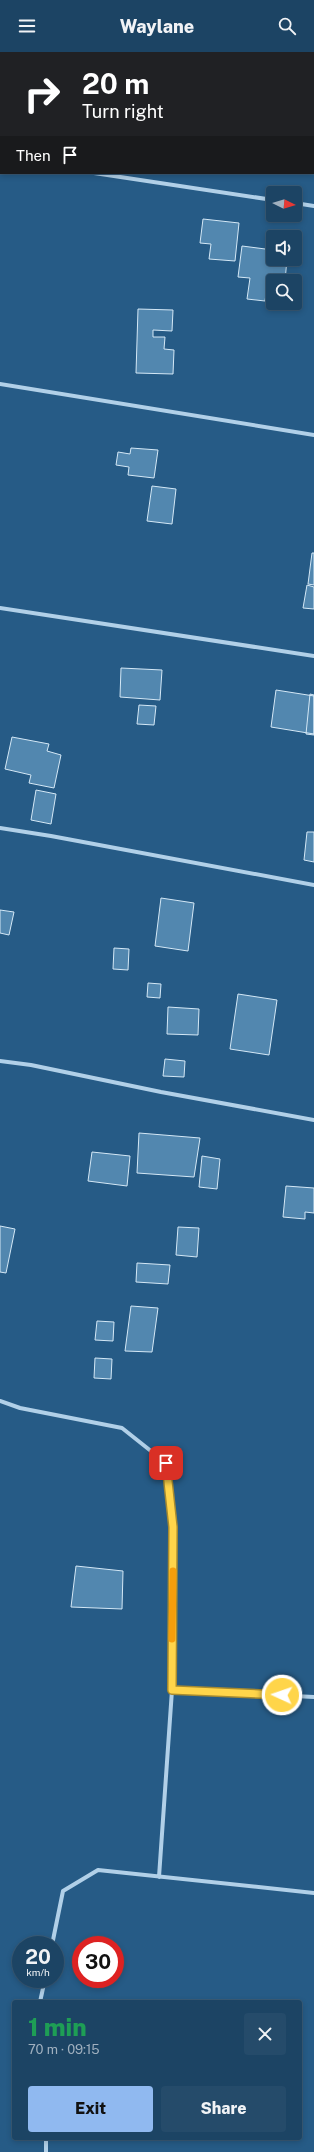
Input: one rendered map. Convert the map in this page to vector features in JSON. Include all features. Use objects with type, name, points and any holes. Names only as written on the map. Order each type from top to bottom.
[{"type":"street","points":[[101,174],[266,199]]},
{"type":"street","points":[[302,204],[314,206]]},
{"type":"street","points":[[0,384],[314,435]]},
{"type":"street","points":[[0,608],[314,656]]},
{"type":"street","points":[[0,828],[51,836],[314,885]]},
{"type":"street","points":[[0,1061],[31,1065],[161,1092],[314,1120]]},
{"type":"street","points":[[0,1401],[20,1408],[122,1428],[166,1463],[173,1527],[172,1690],[159,1877]]},
{"type":"street","points":[[172,1690],[314,1696]]},
{"type":"street","points":[[54,1936],[63,1891],[98,1870],[314,1893]]},
{"type":"street","points":[[40,2000],[43,1988]]},
{"type":"street","points":[[46,2140],[46,2152]]},
{"type":"building","points":[[203,219],[239,223],[235,261],[209,259],[211,244],[200,243]]},
{"type":"building","points":[[242,246],[266,249],[266,266],[286,266],[286,274],[266,274],[265,301],[247,299],[250,278],[238,277]]},
{"type":"building","points":[[138,309],[173,310],[172,331],[153,330],[153,337],[165,337],[164,349],[174,350],[173,374],[136,373]]},
{"type":"building","points":[[131,448],[158,450],[154,478],[128,475],[129,467],[116,465],[118,452],[130,454]]},
{"type":"building","points":[[152,486],[176,489],[172,524],[147,521]]},
{"type":"building","points":[[312,553],[314,553],[314,585],[308,584]]},
{"type":"building","points":[[307,585],[314,587],[314,609],[303,608]]},
{"type":"building","points":[[121,668],[162,670],[160,700],[120,697]]},
{"type":"building","points":[[276,690],[314,696],[314,734],[271,727]]},
{"type":"building","points":[[310,694],[314,695],[314,735],[306,734]]},
{"type":"building","points":[[139,705],[156,706],[154,725],[137,724]]},
{"type":"building","points":[[12,737],[49,744],[47,751],[61,755],[54,788],[29,783],[31,775],[5,769]]},
{"type":"building","points":[[36,790],[56,794],[51,824],[31,820]]},
{"type":"building","points":[[307,832],[314,832],[314,862],[304,860]]},
{"type":"building","points":[[161,898],[194,903],[188,951],[155,946]]},
{"type":"building","points":[[0,910],[14,912],[9,935],[0,933]]},
{"type":"building","points":[[114,948],[129,949],[128,970],[113,969]]},
{"type":"building","points":[[148,983],[161,984],[160,998],[147,997]]},
{"type":"building","points":[[238,994],[277,1000],[269,1055],[230,1049]]},
{"type":"building","points":[[168,1007],[199,1009],[198,1035],[167,1034]]},
{"type":"building","points":[[165,1059],[185,1061],[184,1077],[163,1076]]},
{"type":"building","points":[[139,1133],[200,1138],[194,1177],[137,1173]]},
{"type":"building","points":[[92,1152],[130,1156],[127,1186],[88,1181]]},
{"type":"building","points":[[202,1156],[220,1159],[217,1189],[199,1187]]},
{"type":"building","points":[[286,1186],[314,1188],[314,1213],[305,1212],[305,1219],[283,1217]]},
{"type":"building","points":[[0,1226],[15,1229],[6,1273],[0,1272]]},
{"type":"building","points":[[178,1227],[199,1228],[197,1257],[176,1255]]},
{"type":"building","points":[[137,1263],[170,1265],[168,1284],[136,1282]]},
{"type":"building","points":[[131,1306],[158,1308],[152,1352],[125,1351]]},
{"type":"building","points":[[97,1321],[114,1322],[113,1341],[95,1340]]},
{"type":"building","points":[[95,1358],[112,1359],[111,1379],[94,1378]]},
{"type":"building","points":[[76,1566],[123,1571],[122,1609],[71,1607]]},
{"type":"slow traffic","points":[[172,1639],[173,1571]]},
{"type":"route","points":[[166,1463],[173,1527],[172,1690],[282,1695]]}]
